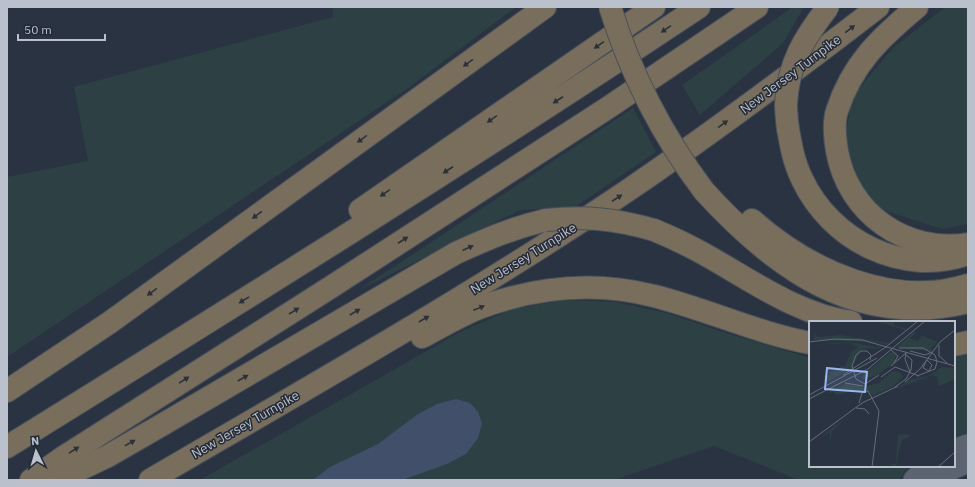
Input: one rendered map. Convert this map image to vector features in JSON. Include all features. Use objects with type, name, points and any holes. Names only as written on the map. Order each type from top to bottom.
[{"type":"highway","points":[[495,43],[525,7]]},
{"type":"highway","points":[[7,391],[116,318],[545,7]]},
{"type":"highway","points":[[610,7],[617,31],[630,65],[662,130],[679,156],[710,187],[739,209],[764,231],[824,269],[858,283],[893,290],[922,292],[957,289],[968,285]]},
{"type":"highway","points":[[625,7],[643,60],[674,123],[695,155],[710,187],[730,220],[758,245],[788,268],[826,288],[855,300],[889,308],[924,309],[968,302]]},
{"type":"highway","points":[[270,284],[315,240],[654,7]]},
{"type":"highway","points":[[7,447],[270,284],[589,80],[699,7]]},
{"type":"highway","points":[[31,480],[62,458],[331,287],[589,120],[757,7]]},
{"type":"highway","points":[[828,7],[811,29],[797,53],[789,81],[787,100],[788,129],[793,156],[802,180],[812,196],[832,220],[852,238],[875,251],[900,259],[931,262],[958,258],[968,254]]},
{"type":"highway","name":"New Jersey Turnpike","points":[[150,480],[366,354],[522,259],[624,193],[795,71],[878,7]]},
{"type":"highway","points":[[917,7],[882,39],[862,60],[847,84],[836,113],[835,140],[839,165],[849,189],[865,209],[886,227],[908,238],[929,244],[944,246],[968,244]]},
{"type":"highway","points":[[58,480],[108,456],[456,253],[489,237],[519,226],[546,220],[572,218],[600,219],[628,223],[654,230],[680,241],[789,303],[817,314],[847,321]]},
{"type":"highway","points":[[366,354],[389,352],[400,348],[477,309],[507,298],[537,291],[595,287],[626,290],[654,296],[772,334],[809,343]]},
{"type":"highway","points":[[941,321],[968,316]]},
{"type":"highway","points":[[955,345],[968,342]]},
{"type":"main road","points":[[955,450],[968,446]]},
{"type":"main road","points":[[937,480],[968,462]]},
{"type":"main road","points":[[914,480],[927,467]]},
{"type":"green space","points":[[332,7],[516,7],[408,88],[7,357],[7,177],[88,161],[74,87],[333,17]]},
{"type":"green space","points":[[793,7],[804,7],[783,43],[700,115],[682,85]]},
{"type":"green space","points":[[945,7],[968,7],[968,224],[942,229],[883,210],[856,183],[844,139],[854,94],[893,48]]},
{"type":"green space","points":[[633,108],[656,152],[575,207],[520,210],[359,290]]},
{"type":"green space","points":[[565,300],[616,302],[666,313],[729,334],[809,358],[809,467],[910,467],[899,480],[799,480],[714,446],[614,480],[200,480],[460,332],[512,309]]},
{"type":"green space","points":[[968,354],[968,435],[955,440],[955,358]]},
{"type":"water","points":[[456,399],[470,403],[478,412],[482,423],[478,438],[466,454],[447,464],[402,480],[313,480],[330,467],[378,444],[418,414],[437,404]]}]
